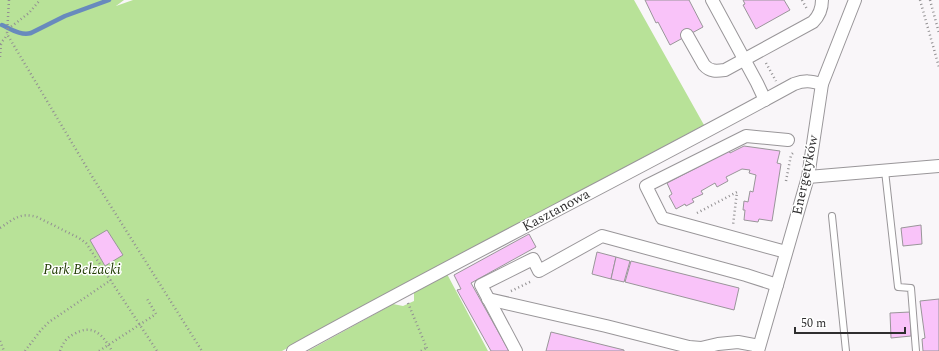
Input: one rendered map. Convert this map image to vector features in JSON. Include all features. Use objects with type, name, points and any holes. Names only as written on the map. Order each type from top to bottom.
[{"type":"street","points":[[712,0],[765,100]]},
{"type":"street","points":[[687,36],[704,65],[710,70],[725,70],[813,22],[820,13],[822,0]]},
{"type":"street","name":"Energetyków","points":[[758,349],[808,177],[822,84],[855,0]]},
{"type":"street","name":"Kasztanowa","points":[[293,351],[794,84],[809,81],[822,84]]},
{"type":"street","points":[[786,252],[662,218],[646,186],[746,136],[788,140]]},
{"type":"street","points":[[808,177],[939,166]]},
{"type":"street","points":[[516,351],[481,285],[533,259],[539,271],[602,236],[746,275],[777,285]]},
{"type":"street","points":[[488,299],[690,347],[701,348],[718,344],[738,342],[758,349]]},
{"type":"lane","points":[[885,171],[898,287],[911,288],[916,351]]},
{"type":"lane","points":[[832,216],[846,351]]},
{"type":"path","points":[[0,57],[0,44],[5,38],[9,28],[9,0]]},
{"type":"path","points":[[9,28],[29,13],[40,0]]},
{"type":"path","points":[[802,0],[810,15]]},
{"type":"path","points":[[920,0],[939,67]]},
{"type":"path","points":[[930,0],[939,33]]},
{"type":"path","points":[[7,34],[93,178],[202,351]]},
{"type":"path","points":[[680,223],[737,192],[731,237]]},
{"type":"path","points":[[0,228],[23,215],[27,215],[37,217],[86,243],[157,351]]},
{"type":"path","points":[[25,351],[49,322],[111,280]]},
{"type":"path","points":[[510,291],[532,280]]},
{"type":"path","points":[[99,351],[156,314],[146,298]]},
{"type":"path","points":[[408,304],[427,350],[421,351]]},
{"type":"path","points":[[60,351],[62,344],[66,339],[84,330],[91,330],[98,333],[112,351]]},
{"type":"path","points":[[0,341],[4,351]]},
{"type":"green space","name":"Park Belzacki","points":[[0,0],[124,0],[116,6],[133,0],[634,0],[704,125],[282,351],[0,351]]},
{"type":"green space","points":[[447,274],[488,351],[308,351],[393,304],[403,306],[414,301],[414,292]]},
{"type":"building","points":[[645,0],[689,0],[703,27],[670,45],[658,22],[656,23]]},
{"type":"building","points":[[743,0],[784,0],[790,10],[756,29],[743,5],[745,4]]},
{"type":"building","points":[[744,146],[780,151],[777,163],[781,164],[772,221],[759,219],[758,222],[744,220],[744,201],[748,202],[750,191],[753,192],[756,175],[749,173],[750,170],[742,169],[726,177],[728,181],[717,187],[715,183],[701,191],[703,194],[692,199],[694,202],[686,206],[685,204],[676,209],[669,196],[672,194],[667,183],[729,151],[730,153]]},
{"type":"building","points":[[921,225],[922,244],[903,246],[901,228]]},
{"type":"building","points":[[107,230],[123,255],[105,266],[90,240]]},
{"type":"building","points":[[529,234],[536,247],[471,283],[509,351],[491,351],[457,290],[461,289],[454,275]]},
{"type":"building","points":[[597,252],[616,257],[611,279],[592,274]]},
{"type":"building","points":[[616,257],[630,261],[624,282],[611,279]]},
{"type":"building","points":[[631,261],[739,288],[734,310],[625,282]]},
{"type":"building","points":[[939,299],[939,351],[923,351],[922,339],[925,338],[920,301]]},
{"type":"building","points":[[910,312],[911,336],[891,338],[890,313]]},
{"type":"building","points":[[551,332],[624,350],[624,351],[546,351]]},
{"type":"waterway","points":[[2,25],[20,33],[27,34],[65,16],[109,0]]}]
